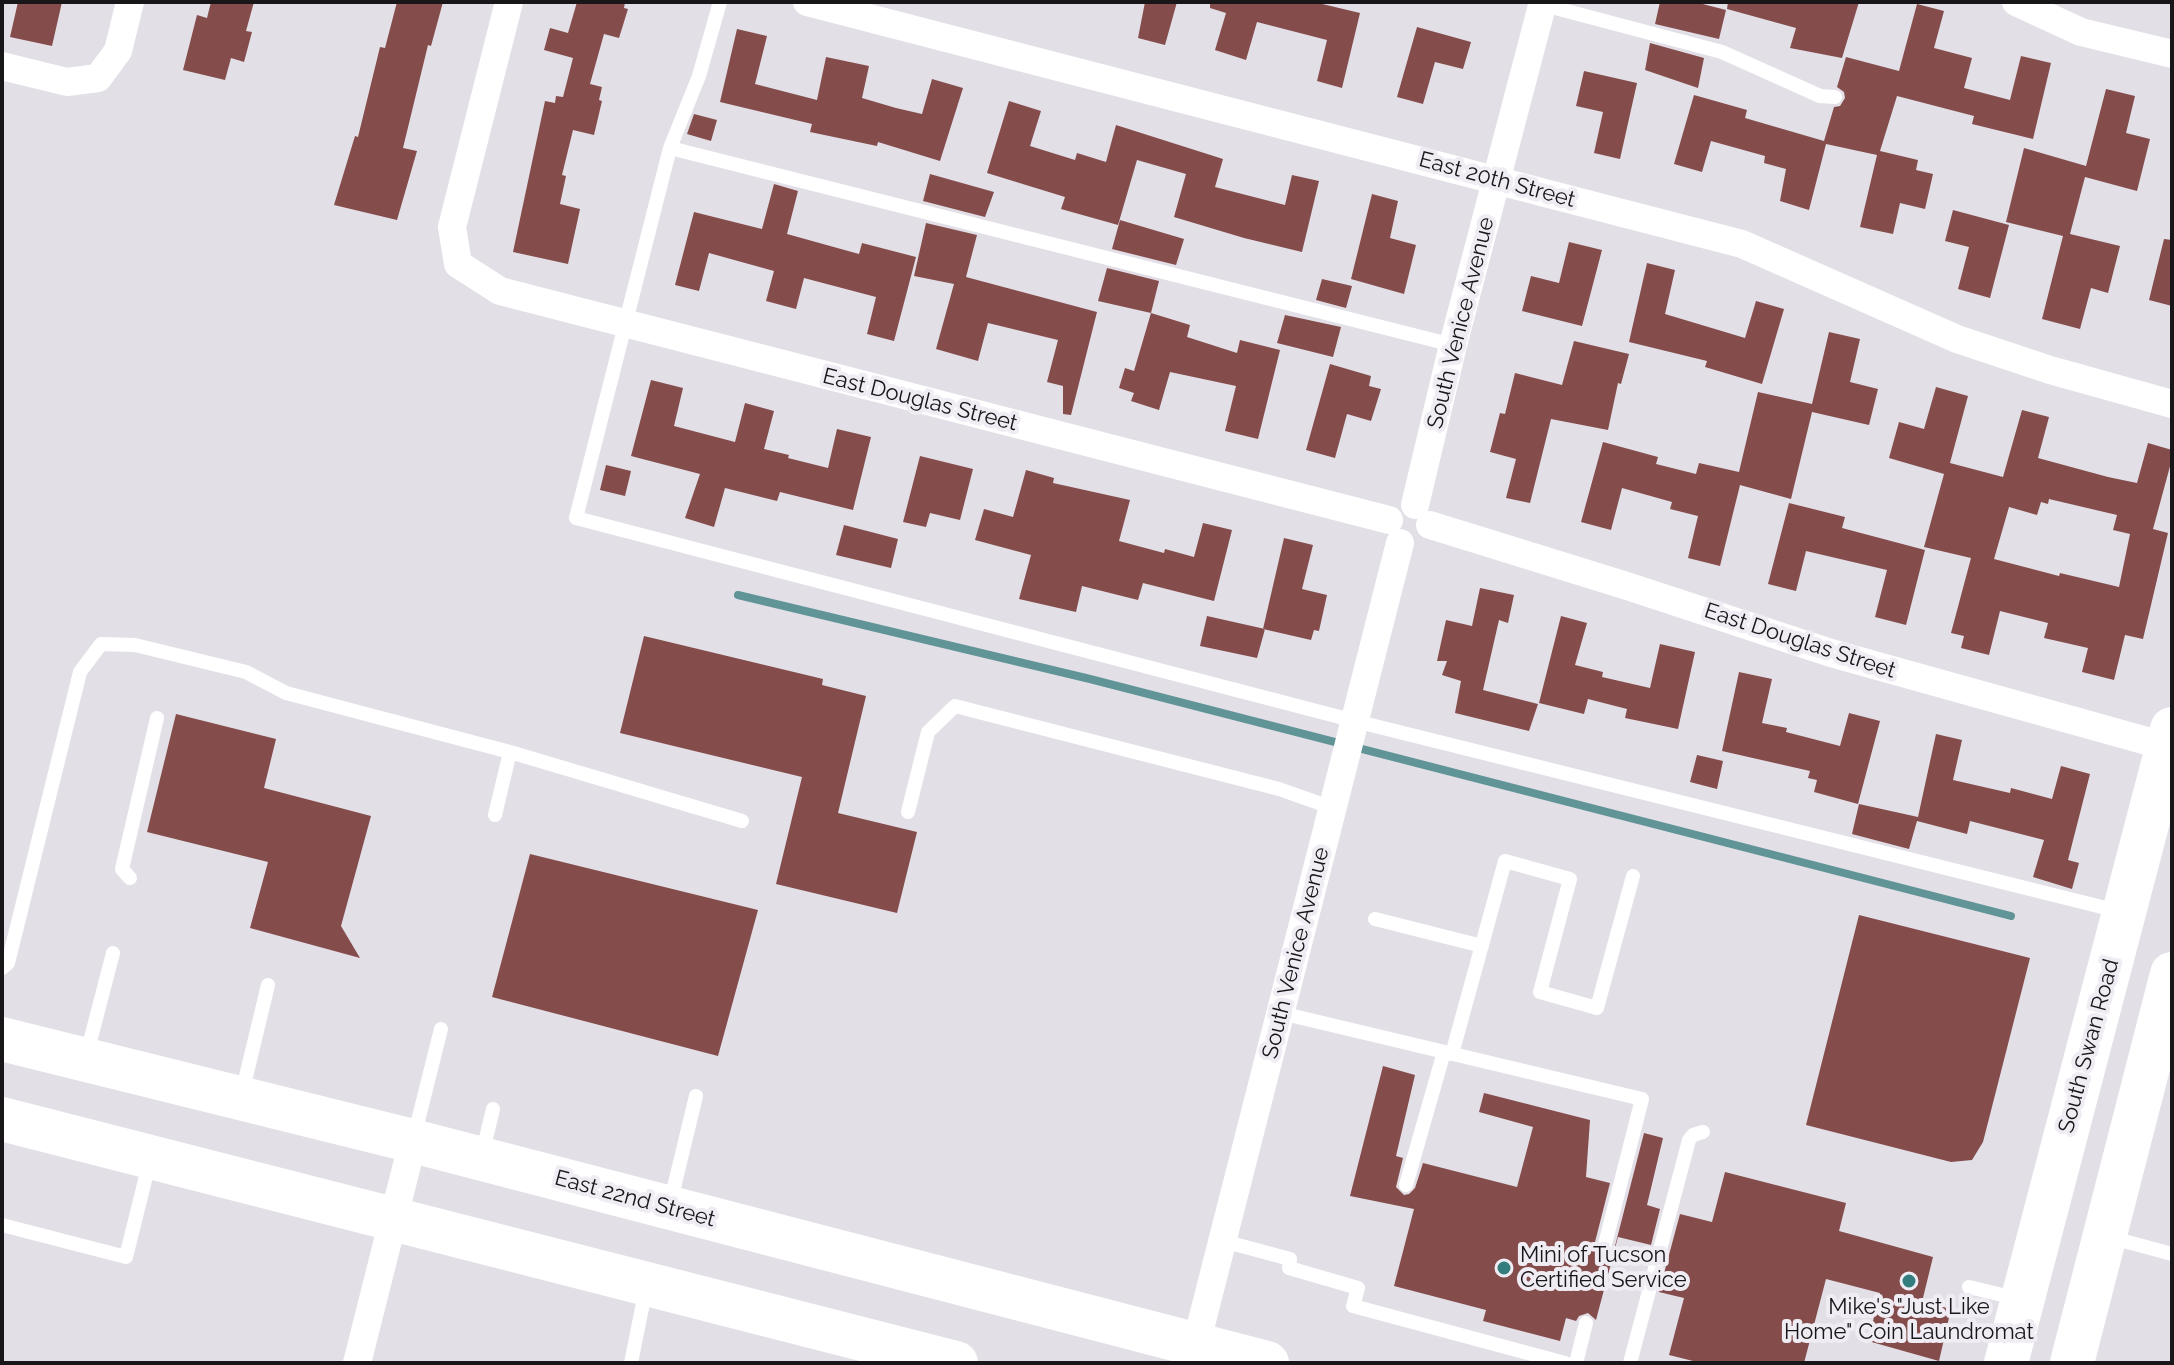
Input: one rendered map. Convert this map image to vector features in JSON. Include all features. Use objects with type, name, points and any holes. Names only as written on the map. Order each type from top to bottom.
[{"type":"main road","name":"South Swan Road","points":[[2006,1363],[2170,741]]},
{"type":"main road","points":[[2079,1361],[2105,1236],[2172,974]]},
{"type":"main road","name":"East 22nd Street","points":[[2,1039],[669,1208],[1194,1354],[1267,1363]]},
{"type":"main road","points":[[2,1119],[956,1363]]},
{"type":"street","points":[[2,66],[92,86],[118,51],[130,2]]},
{"type":"street","name":"East Douglas Street","points":[[509,2],[452,227],[451,268],[500,291],[1394,531]]},
{"type":"street","name":"East 20th Street","points":[[807,2],[1742,244],[1957,339],[2050,370],[2172,404]]},
{"type":"street","points":[[2016,2],[2081,32],[2172,54]]},
{"type":"street","name":"South Venice Avenue","points":[[1422,515],[1453,345],[1498,180],[1539,3]]},
{"type":"street","points":[[1402,505],[1422,515],[1425,538],[1406,545],[1394,531],[1391,513],[1402,505]]},
{"type":"street","name":"East Douglas Street","points":[[1422,515],[1831,653],[2170,741]]},
{"type":"street","name":"South Venice Avenue","points":[[1194,1354],[1355,721],[1394,531]]},
{"type":"street","points":[[357,1363],[413,1141]]},
{"type":"lane","points":[[720,2],[699,76],[670,148],[576,518],[1355,721],[2124,912]]},
{"type":"lane","points":[[1539,3],[1722,52],[1820,96],[1835,97]]},
{"type":"lane","points":[[670,148],[1453,345]]},
{"type":"lane","points":[[2,968],[8,963],[80,672],[101,644],[135,645],[246,672],[286,693],[510,752],[742,821]]},
{"type":"lane","points":[[908,812],[928,732],[955,706],[1279,789],[1333,808]]},
{"type":"lane","points":[[130,878],[122,869],[157,718]]},
{"type":"lane","points":[[495,815],[510,752]]},
{"type":"lane","points":[[1406,1185],[1482,946],[1505,861],[1570,879],[1540,992],[1597,1008],[1633,876]]},
{"type":"lane","points":[[1375,919],[1482,946]]},
{"type":"lane","points":[[85,1060],[113,953]]},
{"type":"lane","points":[[241,1099],[268,985]]},
{"type":"lane","points":[[1281,1013],[1642,1099],[1604,1248]]},
{"type":"lane","points":[[413,1141],[441,1029]]},
{"type":"lane","points":[[669,1208],[696,1096]]},
{"type":"lane","points":[[481,1159],[493,1109]]},
{"type":"lane","points":[[1630,1363],[1689,1140],[1703,1132]]},
{"type":"lane","points":[[2,1225],[126,1257],[151,1157]]},
{"type":"lane","points":[[2105,1236],[2172,1254]]},
{"type":"lane","points":[[1223,1241],[1290,1259],[1289,1268],[1358,1288],[1353,1306],[1565,1363]]},
{"type":"lane","points":[[631,1363],[647,1284]]},
{"type":"lane","points":[[1969,1287],[2022,1299]]},
{"type":"lane","points":[[1576,1363],[1586,1323]]},
{"type":"building","points":[[18,2],[62,2],[52,46],[10,37]]},
{"type":"building","points":[[211,2],[254,2],[246,31],[252,32],[244,62],[231,58],[225,80],[183,70],[197,15],[207,18]]},
{"type":"building","points":[[397,2],[443,2],[431,46],[428,45],[403,148],[417,151],[397,220],[334,205],[355,136],[358,137],[380,47],[385,48]]},
{"type":"building","points":[[577,2],[625,2],[624,8],[628,9],[619,38],[604,34],[590,84],[602,87],[594,135],[573,130],[562,175],[566,176],[560,204],[580,209],[568,264],[513,252],[545,101],[555,103],[556,96],[563,97],[573,58],[544,50],[550,28],[568,33]]},
{"type":"building","points":[[1145,2],[1177,2],[1165,45],[1138,38]]},
{"type":"building","points":[[1210,2],[1314,2],[1360,13],[1342,88],[1317,81],[1327,40],[1257,22],[1246,60],[1215,50],[1226,13],[1210,8]]},
{"type":"building","points":[[1660,2],[1695,2],[1726,10],[1719,39],[1655,24]]},
{"type":"building","points":[[1728,2],[1859,2],[1842,58],[1790,48],[1796,28],[1727,9]]},
{"type":"building","points":[[1917,4],[1944,11],[1934,48],[1972,58],[1964,88],[2010,100],[2021,56],[2051,63],[2033,139],[1972,124],[1974,116],[1897,96],[1880,151],[1918,160],[1916,170],[1933,174],[1925,209],[1900,203],[1893,234],[1860,227],[1877,155],[1826,144],[1809,210],[1780,201],[1786,169],[1764,163],[1765,156],[1711,141],[1702,172],[1674,164],[1694,95],[1747,110],[1745,118],[1824,141],[1834,107],[1840,106],[1845,98],[1844,92],[1837,87],[1846,57],[1899,71]]},
{"type":"building","points":[[1417,27],[1471,42],[1463,69],[1435,62],[1423,104],[1397,97]]},
{"type":"building","points":[[737,29],[767,36],[755,84],[817,100],[826,57],[869,66],[862,98],[922,114],[932,79],[963,88],[940,161],[878,142],[877,146],[810,132],[812,124],[720,102]]},
{"type":"building","points":[[1650,43],[1704,58],[1698,88],[1645,70]]},
{"type":"building","points":[[1584,71],[1637,83],[1620,159],[1594,153],[1603,112],[1576,106]]},
{"type":"building","points":[[2106,89],[2135,96],[2126,133],[2150,139],[2137,191],[2085,177],[2070,234],[2120,246],[2108,293],[2091,288],[2080,329],[2042,319],[2063,236],[2006,222],[2024,148],[2086,166]]},
{"type":"building","points":[[1009,101],[1041,111],[1030,146],[1075,160],[1077,153],[1106,162],[1116,125],[1223,159],[1215,187],[1285,205],[1292,175],[1319,181],[1302,252],[1174,217],[1186,174],[1137,160],[1118,225],[1061,209],[1065,197],[987,173]]},
{"type":"building","points":[[694,114],[717,120],[711,141],[687,134]]},
{"type":"building","points":[[930,174],[994,192],[985,217],[923,201]]},
{"type":"building","points":[[774,184],[798,191],[787,234],[859,254],[862,243],[916,257],[894,341],[867,334],[876,297],[804,278],[796,309],[766,301],[774,271],[709,253],[699,291],[675,285],[694,212],[762,229]]},
{"type":"building","points":[[1372,194],[1398,201],[1390,238],[1416,245],[1404,294],[1351,279]]},
{"type":"building","points":[[1953,210],[2009,225],[1990,298],[1958,289],[1969,247],[1945,241]]},
{"type":"building","points":[[1120,220],[1184,239],[1176,265],[1112,249]]},
{"type":"building","points":[[926,223],[977,235],[966,277],[1097,312],[1071,415],[1063,414],[1063,386],[1047,382],[1058,340],[988,323],[978,361],[936,349],[954,284],[914,276]]},
{"type":"building","points":[[2164,239],[2172,240],[2172,306],[2149,300]]},
{"type":"building","points":[[1569,242],[1602,250],[1582,326],[1522,311],[1531,276],[1559,283]]},
{"type":"building","points":[[1647,263],[1675,270],[1665,314],[1745,338],[1756,301],[1784,309],[1762,384],[1705,367],[1707,361],[1629,342]]},
{"type":"building","points":[[1107,268],[1159,281],[1151,313],[1098,301]]},
{"type":"building","points":[[1322,279],[1352,286],[1346,308],[1316,300]]},
{"type":"building","points":[[1151,313],[1190,325],[1187,337],[1237,353],[1240,340],[1280,350],[1258,439],[1225,431],[1236,386],[1170,372],[1159,410],[1131,401],[1134,393],[1119,388],[1125,368],[1134,371]]},
{"type":"building","points":[[1285,315],[1341,327],[1333,357],[1277,343]]},
{"type":"building","points":[[1829,332],[1860,339],[1850,382],[1878,389],[1869,425],[1812,412],[1791,499],[1740,485],[1720,566],[1688,558],[1698,516],[1670,509],[1672,502],[1622,488],[1611,530],[1581,522],[1603,442],[1658,457],[1656,464],[1696,474],[1699,463],[1739,472],[1758,392],[1812,404]]},
{"type":"building","points":[[1574,341],[1629,354],[1621,384],[1618,383],[1608,430],[1551,419],[1530,503],[1506,498],[1516,459],[1490,452],[1500,413],[1505,414],[1515,373],[1562,385]]},
{"type":"building","points":[[1330,364],[1371,376],[1369,386],[1381,389],[1371,421],[1347,414],[1335,458],[1306,450]]},
{"type":"building","points":[[651,380],[683,388],[674,426],[735,442],[745,403],[774,411],[764,449],[789,455],[788,458],[828,468],[837,429],[871,437],[853,510],[780,492],[777,501],[725,488],[714,527],[685,518],[700,474],[631,456]]},
{"type":"building","points":[[1936,387],[1968,396],[1950,463],[2003,477],[2022,410],[2049,417],[2038,458],[2108,477],[2137,483],[2148,443],[2172,450],[2153,529],[2168,533],[2143,639],[2125,635],[2114,680],[2082,672],[2088,648],[2044,638],[2048,623],[2000,611],[1989,655],[1961,648],[1964,636],[1951,633],[1971,558],[1924,547],[1944,474],[1889,458],[1899,422],[1924,429]],"holes":[[[2049,499],[2117,515],[2113,530],[2130,534],[2119,587],[1994,559],[2009,507],[2037,515],[2041,502],[2048,504]]]},
{"type":"building","points":[[920,456],[973,469],[960,520],[930,513],[926,527],[903,522]]},
{"type":"building","points":[[606,465],[631,471],[625,496],[600,490]]},
{"type":"building","points":[[1026,470],[1054,478],[1053,483],[1130,500],[1119,541],[1194,557],[1203,523],[1232,530],[1214,601],[1143,583],[1138,600],[1082,586],[1076,612],[1019,599],[1031,555],[975,540],[984,509],[1013,517]]},
{"type":"building","points":[[1789,503],[1845,517],[1842,528],[1925,550],[1906,625],[1875,617],[1887,570],[1806,551],[1796,591],[1768,584]]},
{"type":"building","points":[[844,525],[898,539],[891,568],[836,555]]},
{"type":"building","points":[[1284,538],[1313,545],[1302,589],[1327,595],[1319,631],[1314,630],[1311,640],[1263,629]]},
{"type":"building","points":[[1480,588],[1514,595],[1508,623],[1499,620],[1483,690],[1538,704],[1529,731],[1455,713],[1461,681],[1442,675],[1447,661],[1437,661],[1446,620],[1472,626]]},
{"type":"building","points":[[1207,616],[1265,629],[1257,658],[1200,646]]},
{"type":"building","points":[[1561,616],[1587,623],[1575,665],[1603,672],[1602,677],[1650,688],[1660,644],[1695,652],[1678,729],[1625,718],[1627,709],[1588,699],[1584,714],[1539,703]]},
{"type":"building","points":[[644,636],[823,679],[822,685],[866,696],[838,813],[917,832],[897,913],[776,884],[802,777],[620,733]]},
{"type":"building","points":[[1739,672],[1772,679],[1762,723],[1787,728],[1786,732],[1840,746],[1849,713],[1880,721],[1858,804],[1814,792],[1817,780],[1808,778],[1810,771],[1722,751]]},
{"type":"building","points":[[176,714],[276,739],[264,788],[371,816],[341,926],[360,958],[250,928],[268,862],[147,832]]},
{"type":"building","points":[[1936,734],[1962,740],[1953,780],[2010,793],[2011,788],[2052,799],[2061,766],[2090,774],[2068,860],[2079,863],[2072,889],[2033,877],[2044,840],[1970,821],[1967,834],[1917,821],[1909,849],[1852,834],[1859,804],[1918,817]]},
{"type":"building","points":[[1697,755],[1723,761],[1717,789],[1690,782]]},
{"type":"building","points":[[530,854],[758,910],[718,1056],[492,997]]},
{"type":"building","points":[[1859,915],[2030,958],[1983,1142],[1972,1160],[1951,1162],[1806,1125]]},
{"type":"building","name":"Mini of Tucson Certified Service","points":[[1383,1066],[1415,1075],[1396,1156],[1403,1158],[1396,1187],[1404,1195],[1415,1188],[1423,1163],[1517,1187],[1533,1127],[1479,1112],[1484,1093],[1590,1120],[1586,1177],[1610,1183],[1594,1246],[1601,1257],[1607,1257],[1614,1250],[1644,1133],[1663,1138],[1647,1205],[1660,1209],[1651,1245],[1618,1237],[1596,1320],[1588,1313],[1579,1316],[1576,1321],[1566,1318],[1560,1341],[1483,1321],[1486,1310],[1394,1286],[1414,1209],[1350,1196]]},
{"type":"building","points":[[1725,1172],[1846,1203],[1839,1231],[1933,1257],[1922,1302],[1951,1309],[1939,1361],[1868,1341],[1880,1293],[1826,1279],[1804,1363],[1701,1363],[1669,1355],[1684,1298],[1659,1292],[1680,1214],[1712,1222]]},
{"type":"waterway","points":[[738,595],[1090,679],[2011,916]]},
{"type":"place","name":"Mini of Tucson Certified Service","points":[[1504,1268]]},
{"type":"place","name":"Mike's \"Just Like Home\" Coin Laundromat","points":[[1909,1281]]}]
